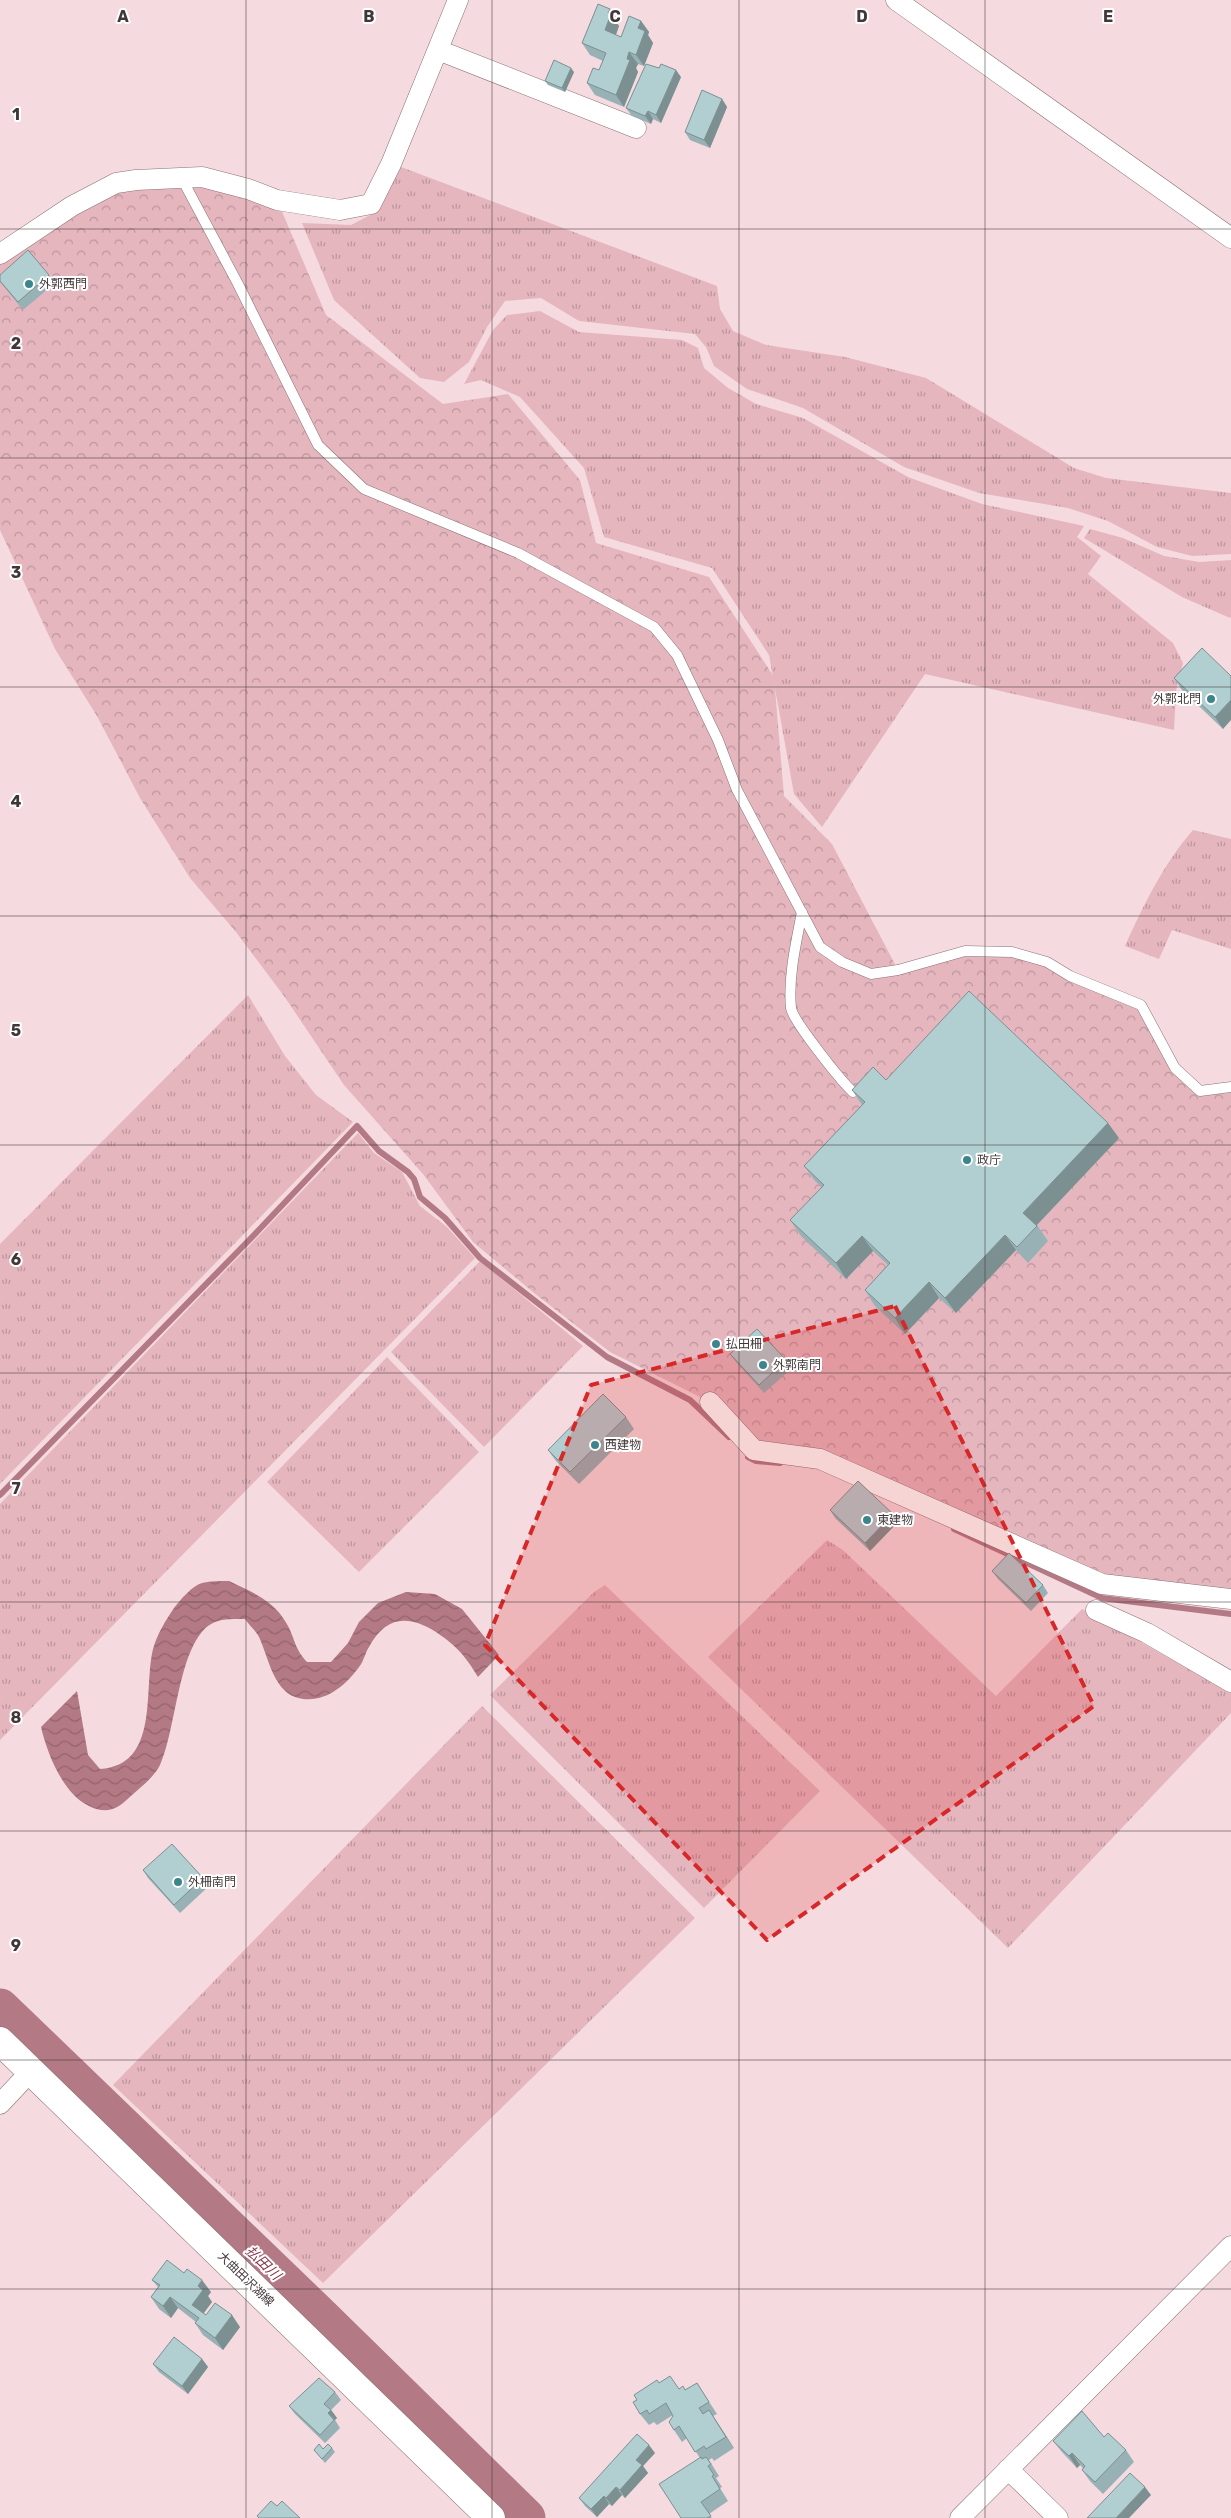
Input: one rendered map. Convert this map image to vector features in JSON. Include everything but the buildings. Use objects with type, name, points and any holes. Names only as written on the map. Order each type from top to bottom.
[{"type":"main road","name":"大曲田沢湖線","points":[[0,2040],[491,2518]]},
{"type":"street","points":[[0,254],[59,214],[116,183],[202,177],[248,189],[277,200],[340,210],[371,204],[391,164],[458,0]]},
{"type":"street","points":[[896,0],[1231,238]]},
{"type":"street","points":[[438,50],[636,128]]},
{"type":"street","points":[[710,1402],[754,1450],[820,1459],[1102,1584],[1231,1598]]},
{"type":"street","points":[[1096,1610],[1147,1633],[1231,1682]]},
{"type":"street","points":[[0,2104],[31,2071]]},
{"type":"street","points":[[960,2518],[1231,2246]]},
{"type":"street","points":[[1008,2469],[1058,2518]]},
{"type":"lane","points":[[181,177],[238,284],[318,445],[364,489],[518,553],[654,627],[677,655],[718,740],[737,790],[820,947],[842,962],[871,974],[898,970],[965,951],[1012,952],[1048,962],[1070,976],[1141,1005],[1175,1068],[1200,1091],[1231,1087]]},
{"type":"lane","points":[[802,912],[793,960],[791,1011],[834,1074],[853,1092]]},
{"type":"highlighted area","points":[[895,1306],[1094,1706],[767,1940],[485,1645],[591,1385]]},
{"type":"green space","points":[[401,167],[717,286],[720,309],[733,331],[766,345],[845,357],[926,378],[1074,468],[1106,478],[1231,493],[1231,554],[1192,556],[1157,547],[1108,521],[1068,508],[979,493],[904,467],[803,408],[747,389],[714,366],[706,347],[695,334],[579,321],[541,298],[505,301],[487,327],[469,362],[444,382],[420,378],[334,300],[302,223],[351,225],[372,214]]},
{"type":"green space","points":[[181,177],[277,200],[326,315],[443,404],[508,394],[580,480],[596,543],[709,577],[774,677],[784,796],[832,844],[898,970],[965,951],[1012,952],[1141,1005],[1175,1068],[1200,1091],[1231,1087],[1231,1599],[1102,1584],[820,1459],[754,1450],[710,1402],[610,1352],[534,1293],[473,1242],[423,1174],[344,1085],[284,996],[236,932],[190,878],[140,798],[97,716],[55,649],[0,530],[0,254],[116,183]]},
{"type":"green space","points":[[540,311],[579,332],[682,340],[698,348],[704,368],[728,388],[756,404],[803,418],[908,477],[982,504],[1084,526],[1077,537],[1101,556],[1088,574],[1173,643],[1183,663],[1176,691],[1174,730],[925,674],[822,827],[794,794],[769,655],[712,568],[604,537],[584,468],[520,397],[481,380],[464,384],[493,330],[507,315]]},
{"type":"green space","points":[[1090,529],[1123,538],[1164,556],[1199,562],[1231,560],[1231,617],[1182,597],[1084,538]]},
{"type":"green space","points":[[1193,830],[1231,839],[1231,949],[1172,930],[1159,959],[1125,946],[1163,871]]},
{"type":"green space","points":[[248,995],[285,1056],[316,1095],[353,1122],[0,1484],[0,1244]]},
{"type":"green space","points":[[358,1133],[374,1153],[402,1172],[420,1206],[447,1227],[475,1258],[0,1740],[0,1504]]},
{"type":"green space","points":[[480,1261],[583,1346],[484,1447],[391,1352]]},
{"type":"green space","points":[[387,1357],[479,1452],[359,1572],[267,1482]]},
{"type":"green space","points":[[827,1540],[843,1550],[996,1696],[1082,1609],[1231,1693],[1231,1713],[1008,1948],[708,1657]]},
{"type":"green space","points":[[605,1585],[820,1791],[704,1908],[490,1695],[594,1592]]},
{"type":"green space","points":[[482,1706],[695,1918],[323,2283],[113,2085]]},
{"type":"water","points":[[229,1581],[260,1597],[274,1607],[285,1621],[302,1657],[307,1662],[331,1662],[348,1643],[359,1622],[378,1603],[406,1592],[435,1594],[462,1609],[499,1655],[478,1677],[458,1650],[439,1634],[421,1624],[403,1621],[396,1622],[381,1630],[368,1649],[361,1665],[339,1688],[323,1697],[305,1699],[295,1697],[281,1687],[272,1671],[259,1637],[245,1619],[212,1623],[198,1637],[190,1653],[165,1750],[155,1773],[117,1807],[101,1810],[89,1806],[71,1792],[64,1783],[47,1749],[41,1727],[77,1691],[88,1755],[100,1769],[119,1764],[132,1754],[140,1740],[145,1723],[153,1649],[164,1623],[174,1608],[194,1587],[205,1582]]},
{"type":"waterway","points":[[0,1495],[255,1234],[357,1126],[379,1151],[408,1172],[414,1179],[420,1197],[445,1218],[480,1258],[607,1357],[690,1400],[729,1437]]},
{"type":"waterway","points":[[748,1457],[756,1461],[780,1463]]},
{"type":"waterway","points":[[954,1529],[1102,1598],[1231,1614]]},
{"type":"waterway","name":"払田川","points":[[0,2008],[323,2319],[526,2518]]},
{"type":"place","name":"外郭西門","points":[[29,284]]},
{"type":"place","name":"外郭北門","points":[[1211,699]]},
{"type":"place","name":"政庁","points":[[967,1160]]},
{"type":"place","name":"払田柵","points":[[716,1344]]},
{"type":"place","name":"外郭南門","points":[[763,1365]]},
{"type":"place","name":"西建物","points":[[595,1445]]},
{"type":"place","name":"東建物","points":[[867,1520]]},
{"type":"place","name":"外柵南門","points":[[178,1882]]}]
